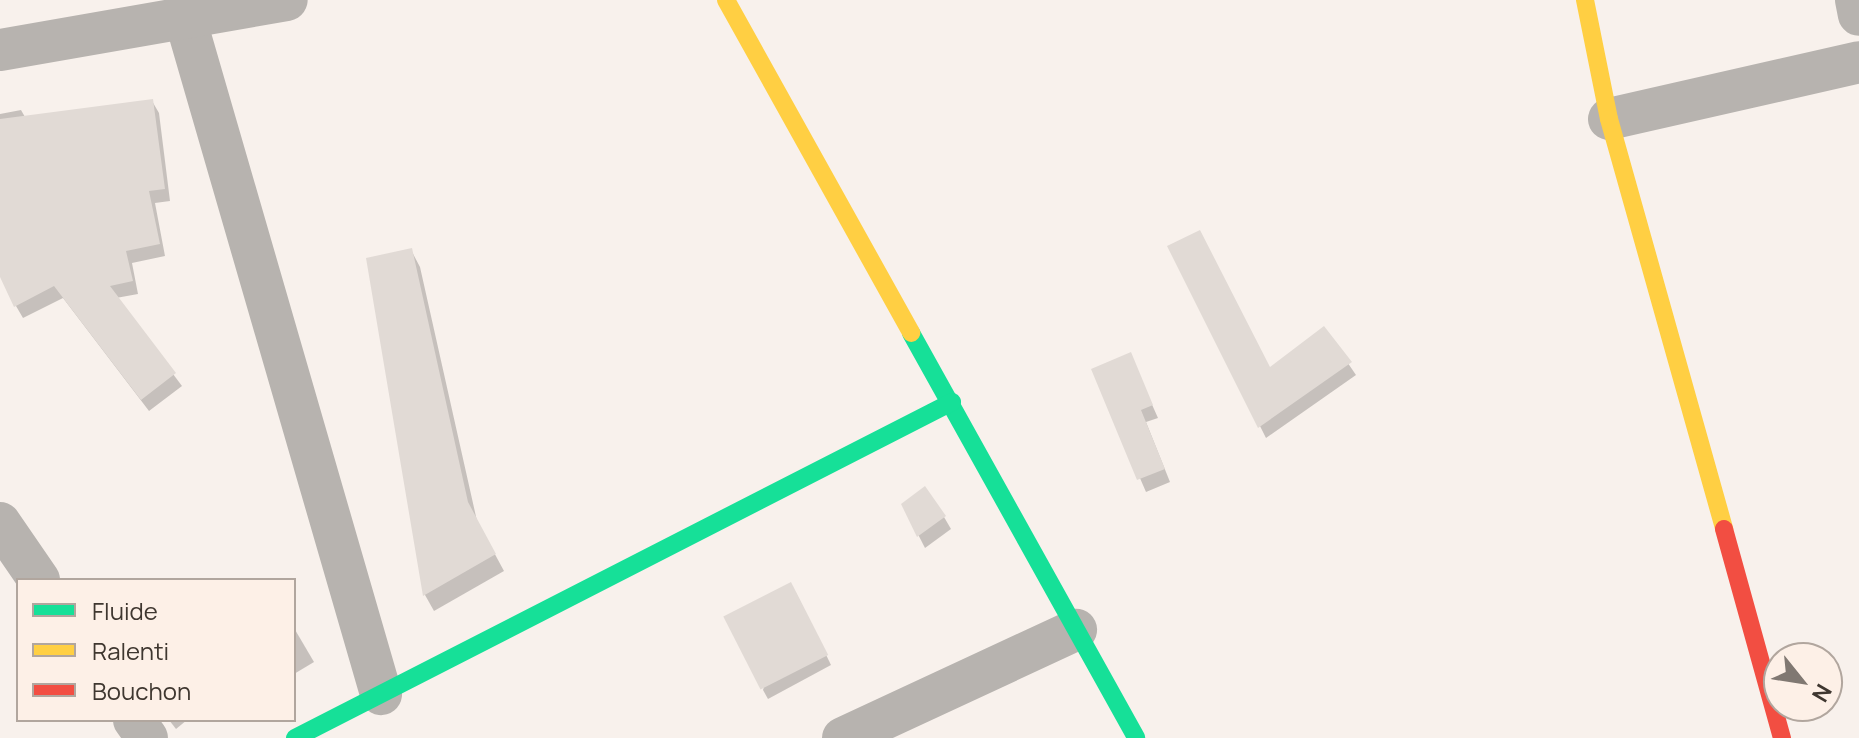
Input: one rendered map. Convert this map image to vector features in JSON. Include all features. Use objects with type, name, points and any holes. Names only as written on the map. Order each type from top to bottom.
[{"type":"street","points":[[0,50],[287,0]]},
{"type":"street","points":[[726,0],[1136,738]]},
{"type":"street","points":[[1585,0],[1609,119],[1782,738]]},
{"type":"street","points":[[1856,0],[1859,15]]},
{"type":"street","points":[[185,18],[381,694]]},
{"type":"street","points":[[1609,119],[1859,62]]},
{"type":"street","points":[[295,738],[952,402]]},
{"type":"street","points":[[0,523],[38,578]]},
{"type":"street","points":[[843,738],[1076,630]]},
{"type":"building","points":[[153,99],[165,189],[149,191],[160,244],[126,251],[133,281],[110,286],[176,373],[141,400],[54,286],[14,307],[0,277],[0,119]]},
{"type":"building","points":[[1200,230],[1270,367],[1324,326],[1352,362],[1258,428],[1167,246]]},
{"type":"building","points":[[412,248],[468,502],[496,554],[423,596],[366,258]]},
{"type":"building","points":[[1131,352],[1153,405],[1141,410],[1165,469],[1137,480],[1091,369]]},
{"type":"building","points":[[925,486],[946,516],[917,537],[901,504]]},
{"type":"building","points":[[791,582],[828,655],[761,690],[723,617]]},
{"type":"traffic: fast","points":[[911,333],[1136,738]]},
{"type":"traffic: fast","points":[[295,738],[952,402]]},
{"type":"traffic: slow","points":[[726,0],[911,333]]},
{"type":"traffic: slow","points":[[1585,0],[1609,119],[1724,529]]},
{"type":"traffic: jam","points":[[1724,529],[1782,738]]}]
